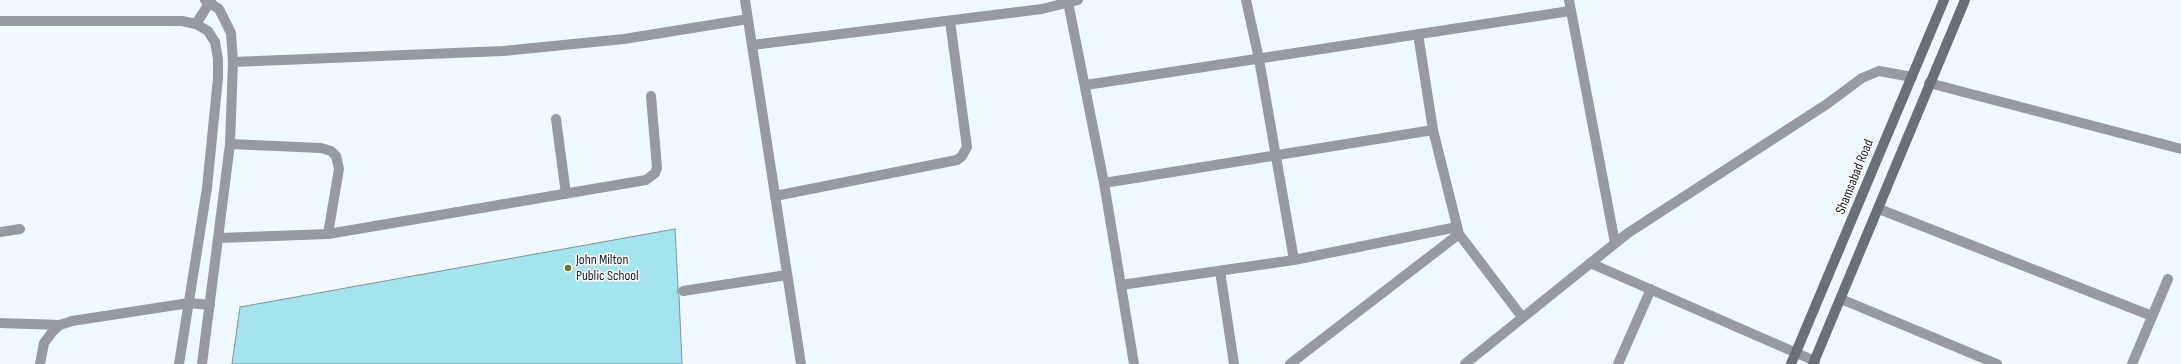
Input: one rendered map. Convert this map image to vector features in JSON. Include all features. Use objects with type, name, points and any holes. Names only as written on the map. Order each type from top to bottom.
[{"type":"main road","name":"Shamsabad Road","points":[[1791,364],[1944,0]]},
{"type":"main road","points":[[1814,362],[1965,0]]},
{"type":"street","points":[[745,0],[801,364]]},
{"type":"street","points":[[1246,0],[1259,59],[1294,260]]},
{"type":"street","points":[[1569,0],[1615,243]]},
{"type":"street","points":[[196,24],[209,1],[219,9],[231,33],[233,62],[230,144],[202,364]]},
{"type":"street","points":[[752,44],[950,20],[1073,1],[1134,364]]},
{"type":"street","points":[[1086,85],[1570,11]]},
{"type":"street","points":[[233,62],[503,51],[624,39],[748,19]]},
{"type":"street","points":[[775,196],[957,160],[962,156],[967,147],[950,20]]},
{"type":"street","points":[[0,21],[182,21],[196,24],[208,31],[215,42],[218,59],[218,78],[207,188],[179,364]]},
{"type":"street","points":[[1418,34],[1433,130],[1458,231],[1522,317]]},
{"type":"street","points":[[1465,364],[1615,243],[1827,104],[1870,73],[1889,72],[1912,77]]},
{"type":"street","points":[[1929,84],[2181,149]]},
{"type":"street","points":[[219,238],[328,234],[646,180],[655,173],[657,168],[651,96]]},
{"type":"street","points":[[556,119],[566,194]]},
{"type":"street","points":[[1104,183],[1275,157],[1433,130]]},
{"type":"street","points":[[230,144],[320,148],[331,151],[336,156],[339,169],[328,234]]},
{"type":"street","points":[[1879,209],[2152,316]]},
{"type":"street","points":[[0,232],[20,230]]},
{"type":"street","points":[[1121,285],[1294,260],[1458,231]]},
{"type":"street","points":[[1290,364],[1458,231]]},
{"type":"street","points":[[1590,263],[1814,362]]},
{"type":"street","points":[[1220,271],[1234,364]]},
{"type":"street","points":[[683,291],[787,275]]},
{"type":"street","points":[[2132,364],[2168,279]]},
{"type":"street","points":[[1618,364],[1651,289]]},
{"type":"street","points":[[1841,299],[1984,361],[1997,364]]},
{"type":"street","points":[[0,323],[60,325],[72,321],[189,303],[210,305]]},
{"type":"street","points":[[40,364],[44,343],[53,331],[60,325]]},
{"type":"building","name":"John Milton Public School","points":[[675,229],[677,292],[679,296],[682,364],[232,364],[240,307]]},
{"type":"place","name":"John Milton Public School","points":[[568,268]]}]
